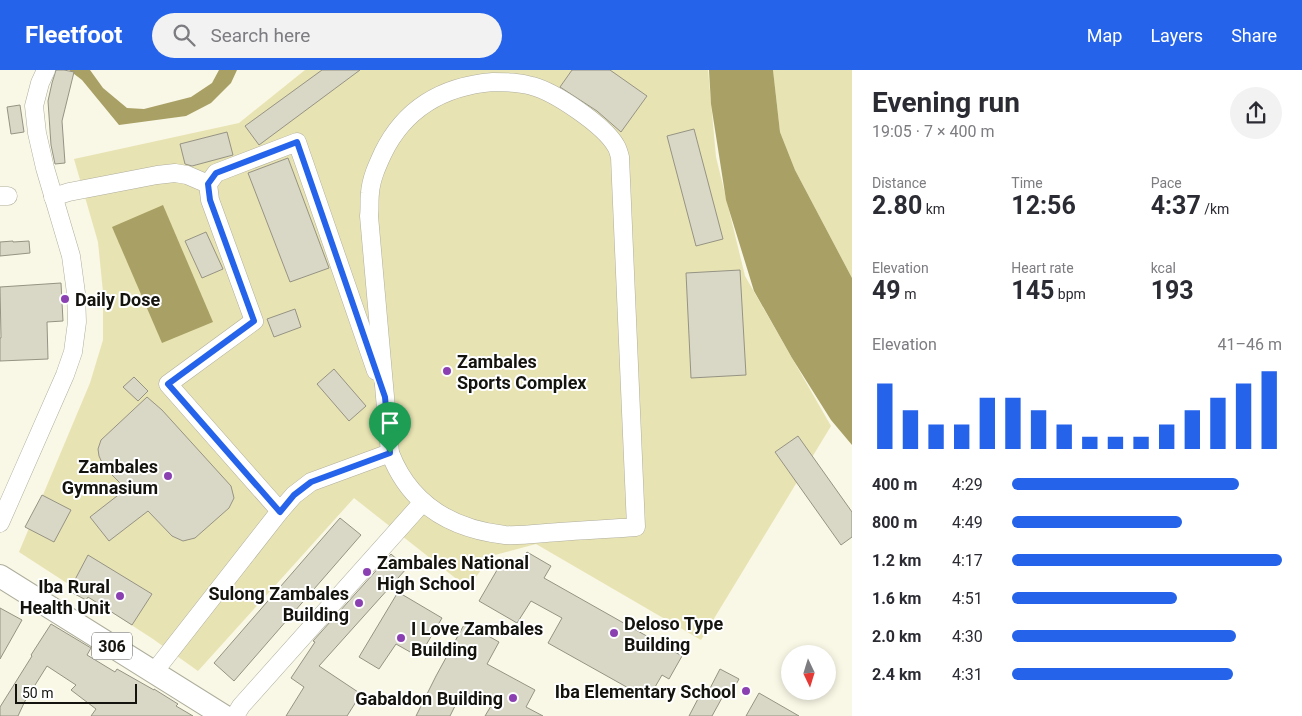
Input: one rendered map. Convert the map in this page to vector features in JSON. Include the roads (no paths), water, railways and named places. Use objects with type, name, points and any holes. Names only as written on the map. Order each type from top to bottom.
[{"type":"main road","name":"306","points":[[0,576],[224,716]]},
{"type":"lane","points":[[0,523],[65,375],[73,352],[77,322],[76,293],[71,256],[45,168],[37,132],[34,106],[40,83],[46,70]]},
{"type":"lane","points":[[536,78],[610,138],[617,147],[620,157],[636,527],[507,535],[478,530],[450,521],[428,507],[409,489],[396,469],[390,453],[369,216],[370,192],[375,169],[404,120],[419,107],[438,96],[456,88],[476,83],[513,82],[536,78]]},
{"type":"lane","points":[[280,512],[168,384],[254,321],[210,200],[208,184],[216,173],[297,142],[385,397]]},
{"type":"lane","points":[[53,197],[69,192],[175,173],[187,175],[208,184]]},
{"type":"lane","points":[[154,672],[294,495],[311,482],[390,453]]},
{"type":"lane","points":[[235,716],[241,706],[423,502]]},
{"type":"place","name":"Daily Dose","points":[[65,299]]},
{"type":"place","name":"Zambales Sports Complex","points":[[447,371]]},
{"type":"place","name":"Zambales Gymnasium","points":[[168,476]]},
{"type":"place","name":"Zambales National High School","points":[[367,572]]},
{"type":"place","name":"Iba Rural Health Unit","points":[[120,596]]},
{"type":"place","name":"Sulong Zambales Building","points":[[359,603]]},
{"type":"place","name":"Deloso Type Building","points":[[614,633]]},
{"type":"place","name":"I Love Zambales Building","points":[[401,638]]},
{"type":"place","name":"Iba Elementary School","points":[[746,691]]},
{"type":"place","name":"Gabaldon Building","points":[[513,698]]}]
